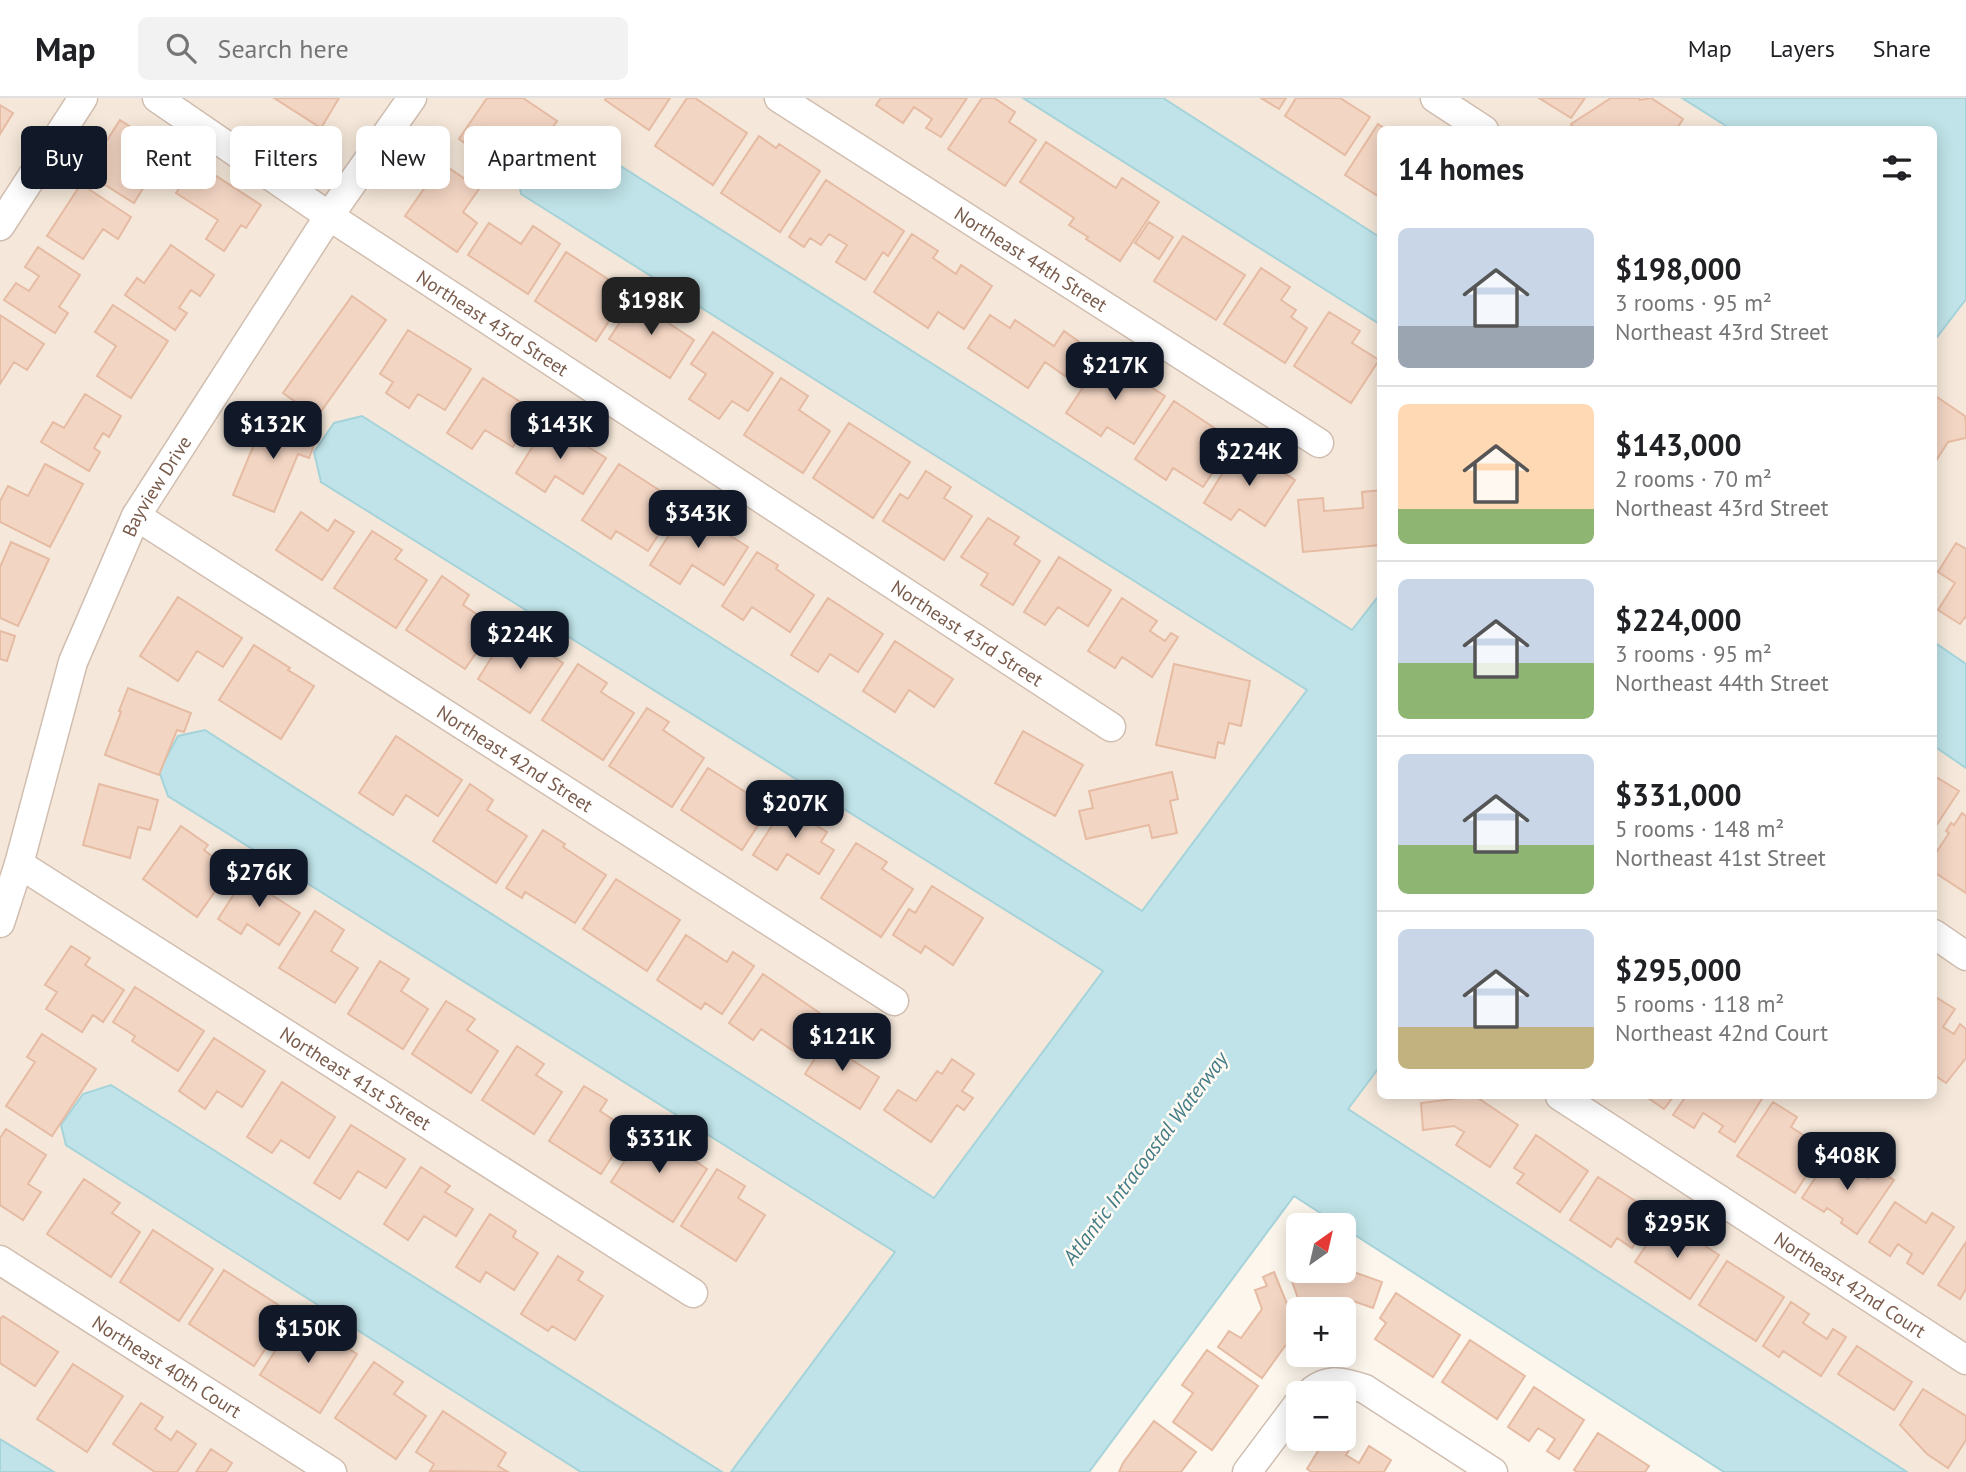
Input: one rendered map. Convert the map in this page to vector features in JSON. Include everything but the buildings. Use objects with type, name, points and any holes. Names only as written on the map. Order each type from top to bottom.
[{"type":"street","points":[[0,226],[83,98]]},
{"type":"street","name":"Northeast 43rd Street","points":[[157,98],[328,216],[1111,727]]},
{"type":"street","name":"Bayview Drive","points":[[0,923],[19,864],[73,663],[136,516],[328,216],[412,98]]},
{"type":"street","name":"Northeast 44th Street","points":[[779,98],[1319,443]]},
{"type":"street","points":[[1435,98],[1478,126]]},
{"type":"street","name":"Northeast 42nd Street","points":[[136,516],[894,1001]]},
{"type":"street","name":"Northeast 41st Street","points":[[19,864],[693,1293]]},
{"type":"street","points":[[1937,936],[1966,956]]},
{"type":"street","name":"Northeast 42nd Court","points":[[1565,1099],[1966,1360]]},
{"type":"street","name":"Northeast 40th Court","points":[[0,1260],[332,1472]]},
{"type":"street","points":[[1356,1386],[1365,1389],[1493,1472]]},
{"type":"street","points":[[1248,1472],[1286,1420]]},
{"type":"shaded area","points":[[0,98],[1023,98],[1377,322],[1377,598],[1352,630],[621,167],[621,126],[464,126],[464,189],[524,189],[521,194],[1308,690],[1142,911],[362,416],[314,452],[321,482],[1103,971],[934,1198],[205,730],[168,796],[895,1252],[731,1472],[722,1472],[111,1085],[67,1145],[581,1472],[54,1472],[0,1439]]},
{"type":"shaded area","points":[[1163,98],[1682,98],[1726,126],[1377,126],[1377,235]]},
{"type":"shaded area","points":[[1966,299],[1966,664],[1937,644],[1937,337]]},
{"type":"shaded area","points":[[1937,748],[1966,768],[1966,1472],[1907,1472],[1347,1108],[1377,1070],[1377,1099],[1937,1099]]},
{"type":"water","points":[[1023,98],[1163,98],[1377,235],[1377,322]]},
{"type":"water","points":[[1682,98],[1966,98],[1966,299],[1937,337],[1937,126],[1726,126]]},
{"type":"water","name":"Atlantic Intracoastal Waterway","points":[[621,166],[1352,630],[1377,598],[1377,1070],[1348,1109],[1907,1472],[1724,1472],[1356,1236],[1356,1213],[1320,1213],[1294,1196],[1089,1472],[731,1472],[895,1252],[168,796],[159,771],[178,736],[205,730],[934,1198],[1103,971],[321,482],[314,452],[334,423],[362,416],[1142,911],[1307,690],[521,194],[520,189],[621,189]]},
{"type":"water","points":[[1937,644],[1966,664],[1966,768],[1937,748]]},
{"type":"water","points":[[111,1085],[722,1472],[581,1472],[66,1145],[61,1125],[83,1094]]},
{"type":"water","points":[[0,1439],[54,1472],[0,1472]]}]
